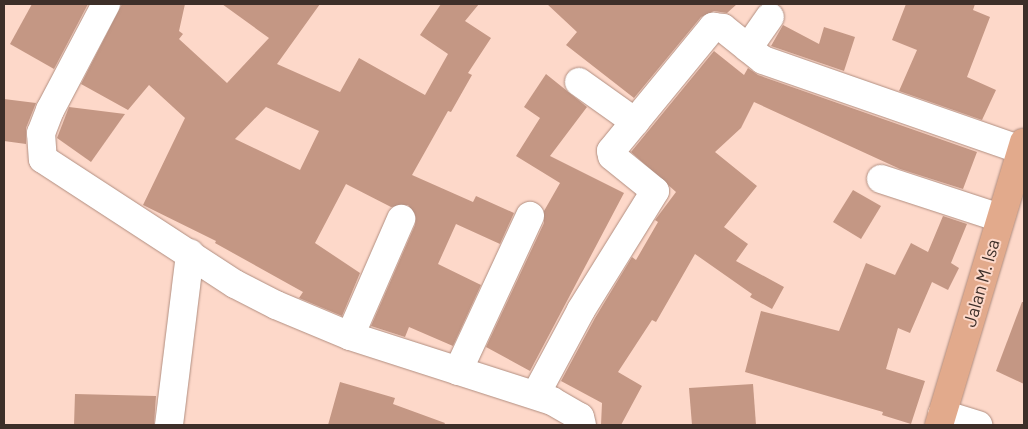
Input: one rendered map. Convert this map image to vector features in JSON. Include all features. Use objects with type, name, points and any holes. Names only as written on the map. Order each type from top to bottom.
[{"type":"main road","name":"Jalan M. Isa","points":[[941,420],[1023,146]]},
{"type":"street","points":[[106,4],[50,110],[40,150],[42,158],[235,284],[350,336],[536,394],[567,408],[580,417],[582,425]]},
{"type":"street","points":[[748,48],[770,17]]},
{"type":"street","points":[[536,394],[586,302],[654,194],[655,188],[610,153],[713,27],[723,28],[763,60],[1023,146]]},
{"type":"street","points":[[579,82],[635,122]]},
{"type":"street","points":[[881,179],[1000,218]]},
{"type":"street","points":[[458,371],[530,216]]},
{"type":"street","points":[[350,336],[401,219]]},
{"type":"street","points":[[169,425],[190,253]]},
{"type":"street","points":[[941,420],[978,425]]},
{"type":"building","points":[[32,4],[88,4],[54,69],[10,44]]},
{"type":"building","points":[[122,4],[185,4],[179,31],[183,34],[179,39],[227,83],[269,38],[222,4],[320,4],[277,64],[340,92],[359,58],[425,95],[448,54],[420,35],[441,4],[479,4],[465,21],[491,38],[468,73],[472,75],[451,112],[448,111],[412,175],[473,202],[476,196],[514,213],[500,244],[456,224],[438,264],[481,285],[453,346],[409,327],[405,337],[371,326],[415,225],[416,217],[408,205],[391,207],[346,184],[315,243],[360,273],[342,316],[299,298],[303,292],[215,243],[216,241],[143,205],[185,118],[149,85],[128,110],[81,84]],"holes":[[[266,107],[319,131],[300,170],[235,139]]]},
{"type":"building","points":[[547,4],[737,4],[727,13],[714,11],[701,17],[634,98],[566,45],[577,32]]},
{"type":"building","points":[[906,4],[975,4],[973,10],[990,17],[967,77],[996,90],[982,120],[899,91],[917,50],[892,40]]},
{"type":"building","points":[[783,25],[819,44],[824,27],[855,37],[844,71],[771,46]]},
{"type":"building","points":[[714,51],[744,75],[748,68],[758,75],[977,152],[963,189],[900,169],[754,102],[741,128],[715,152],[757,186],[724,227],[748,244],[736,261],[784,287],[772,309],[750,297],[752,294],[695,254],[656,322],[652,320],[618,372],[642,386],[621,425],[601,425],[602,403],[561,381],[595,318],[632,257],[636,260],[658,222],[655,220],[676,192],[631,152]]},
{"type":"building","points":[[546,74],[587,107],[550,156],[624,193],[530,371],[486,347],[544,223],[544,211],[560,183],[516,156],[540,118],[524,107]]},
{"type":"building","points":[[4,99],[36,103],[26,128],[26,144],[4,141]]},
{"type":"building","points":[[69,107],[125,114],[91,162],[57,138]]},
{"type":"building","points":[[853,190],[881,206],[861,239],[833,222]]},
{"type":"building","points":[[943,216],[967,224],[951,263],[959,268],[948,290],[932,282],[910,333],[898,328],[886,369],[925,381],[911,424],[882,415],[883,412],[745,372],[761,311],[839,331],[866,263],[895,275],[911,243],[928,252]]},
{"type":"building","points":[[1022,302],[1024,302],[1024,384],[996,371]]},
{"type":"building","points":[[340,382],[395,398],[393,404],[445,423],[444,425],[328,425]]},
{"type":"building","points":[[753,384],[756,425],[692,425],[689,388]]},
{"type":"building","points":[[75,394],[156,396],[154,425],[74,425]]}]
